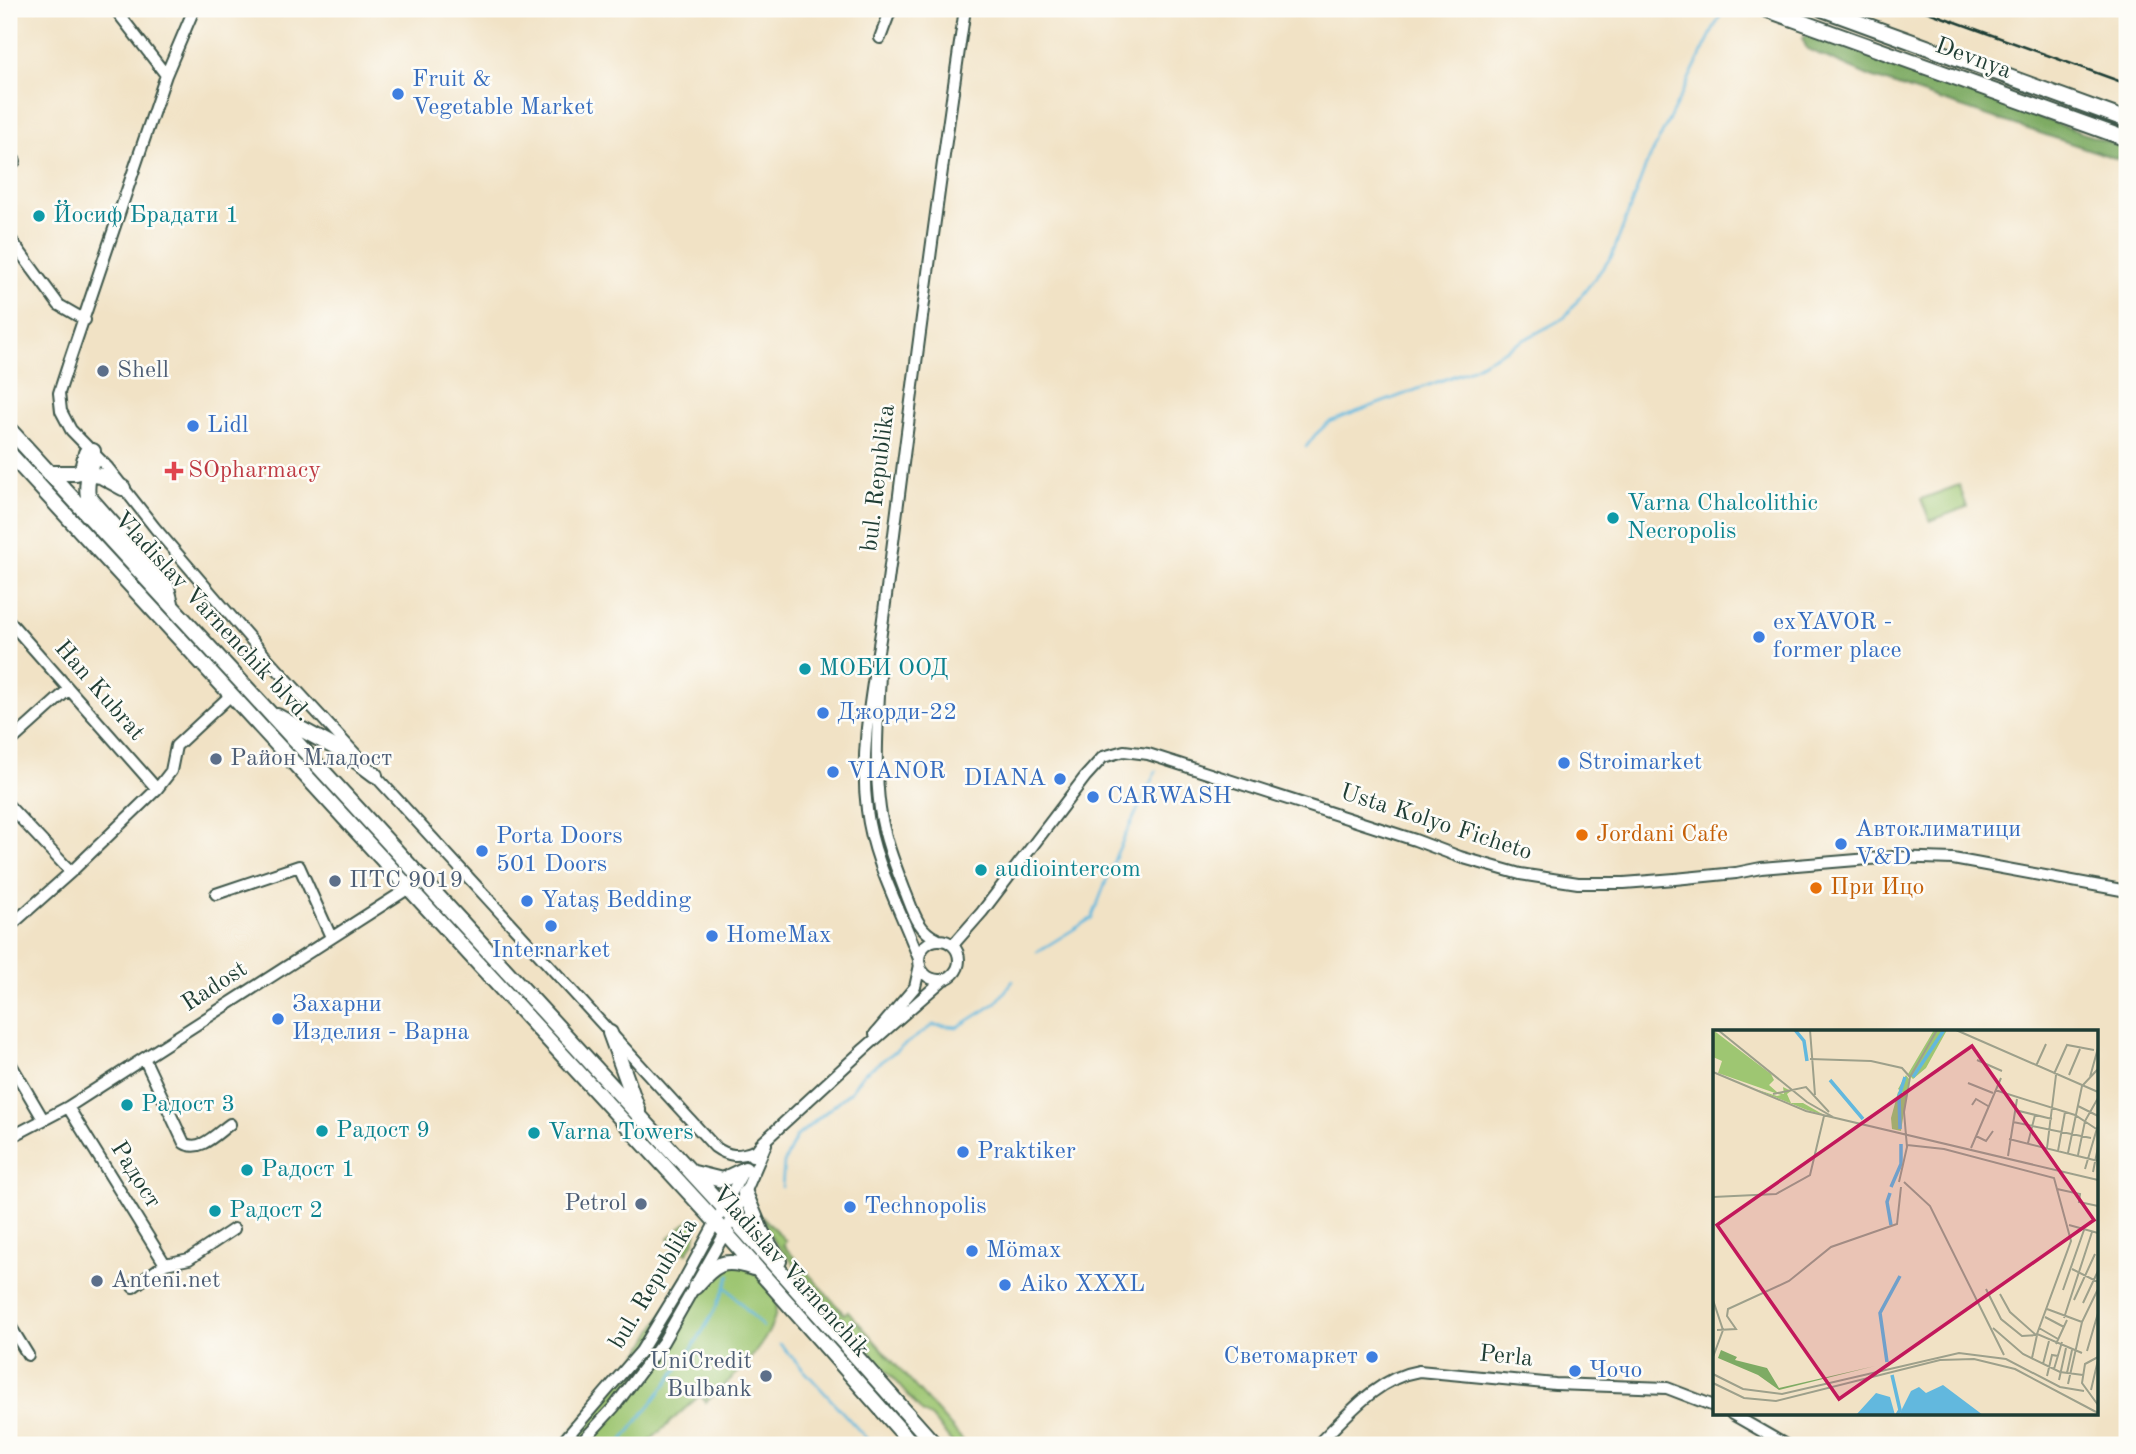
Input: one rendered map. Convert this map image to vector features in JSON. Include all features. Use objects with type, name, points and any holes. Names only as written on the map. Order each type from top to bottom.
[{"type":"main road","name":"Devnya","points":[[1765,9],[2127,139]]},
{"type":"main road","name":"Devnya","points":[[1822,9],[2127,120]]},
{"type":"main road","name":"Vladislav Varnenchik blvd.","points":[[9,429],[728,1212]]},
{"type":"main road","points":[[90,448],[84,465],[88,496],[166,584],[173,608]]},
{"type":"main road","name":"Vladislav Varnenchik blvd.","points":[[9,453],[409,888]]},
{"type":"main road","points":[[49,473],[84,473],[123,488]]},
{"type":"main road","points":[[268,712],[347,754],[375,775]]},
{"type":"main road","name":"Vladislav Varnenchik","points":[[409,888],[720,1228],[913,1445]]},
{"type":"main road","points":[[610,1033],[639,1115]]},
{"type":"main road","points":[[691,1171],[722,1180],[745,1169]]},
{"type":"main road","points":[[745,1194],[762,1233],[796,1289]]},
{"type":"main road","name":"Vladislav Varnenchik","points":[[728,1212],[935,1445]]},
{"type":"main road","points":[[695,1287],[710,1270],[721,1263],[734,1261],[755,1269]]},
{"type":"street","points":[[115,9],[166,75]]},
{"type":"street","points":[[194,9],[166,75],[59,393],[61,411],[71,430],[90,448],[266,657],[715,1147],[727,1155],[735,1156],[754,1151]]},
{"type":"street","points":[[880,38],[891,9]]},
{"type":"street","name":"bul. Republika","points":[[937,939],[923,931],[917,922],[890,850],[880,810],[877,743],[882,626],[965,9]]},
{"type":"street","points":[[9,237],[59,306],[85,320]]},
{"type":"street","name":"Han Kubrat","points":[[9,621],[157,789]]},
{"type":"street","points":[[882,626],[868,722],[864,787],[867,809],[880,860],[919,962],[929,977],[944,979],[955,973],[959,956],[953,945],[943,939],[937,939],[922,948],[919,962]]},
{"type":"street","points":[[9,743],[69,689]]},
{"type":"street","points":[[9,926],[71,872],[157,789],[170,771],[176,746],[231,695]]},
{"type":"street","name":"Usta Kolyo Ficheto","points":[[953,945],[982,912],[1102,757],[1124,751],[1148,754],[1260,789],[1472,861],[1559,881],[1624,883],[1893,857],[1953,859],[2127,891]]},
{"type":"street","points":[[9,806],[71,872]]},
{"type":"street","points":[[216,894],[299,866],[331,937]]},
{"type":"street","name":"Radost","points":[[43,1119],[68,1107],[409,888]]},
{"type":"street","name":"bul. Republika","points":[[864,1049],[915,987],[919,962]]},
{"type":"street","name":"bul. Republika","points":[[579,1445],[614,1407],[651,1360],[695,1287],[754,1151],[944,979]]},
{"type":"street","points":[[144,1058],[184,1143],[197,1147],[230,1124]]},
{"type":"street","points":[[9,1061],[43,1119],[9,1138]]},
{"type":"street","name":"Радост","points":[[68,1107],[165,1264]]},
{"type":"street","name":"bul. Republika","points":[[728,1212],[745,1194],[771,1135]]},
{"type":"street","name":"bul. Republika","points":[[560,1445],[640,1351],[720,1228]]},
{"type":"street","points":[[133,1287],[165,1264],[189,1259],[234,1230]]},
{"type":"street","points":[[9,1324],[28,1355]]},
{"type":"street","name":"Perla","points":[[1317,1445],[1365,1398],[1388,1381],[1404,1373],[1419,1371],[1555,1384],[1667,1388],[1713,1406]]},
{"type":"street","points":[[1735,1416],[1786,1445]]},
{"type":"green space","points":[[1809,34],[2127,149],[2127,162],[1871,77],[1807,49],[1802,38]]},
{"type":"green space","points":[[1959,485],[1967,507],[1930,521],[1921,499]]},
{"type":"green space","points":[[762,1216],[786,1241],[783,1245],[844,1314],[848,1311],[967,1445],[954,1445],[932,1418],[922,1412],[772,1239]]},
{"type":"green space","points":[[692,1218],[696,1232],[687,1253],[681,1251],[669,1238]]},
{"type":"green space","points":[[705,1242],[716,1250],[697,1284],[734,1261],[764,1279],[775,1297],[775,1313],[759,1347],[746,1364],[706,1402],[700,1395],[645,1445],[559,1445],[641,1351]]},
{"type":"waterway","points":[[1306,447],[1329,422],[1467,371],[1564,318],[1612,256],[1645,168],[1721,14]]},
{"type":"waterway","points":[[1037,952],[1092,918],[1117,853],[1156,771]]},
{"type":"waterway","points":[[782,1187],[784,1163],[796,1137],[850,1092],[863,1074],[933,1025],[958,1027],[996,1003],[1013,981]]},
{"type":"waterway","points":[[619,1445],[696,1343],[730,1275]]},
{"type":"waterway","points":[[727,1288],[763,1327]]},
{"type":"waterway","points":[[780,1344],[867,1439]]},
{"type":"railway","points":[[1920,9],[2127,84]]},
{"type":"place","name":"Fruit & Vegetable Market","points":[[398,94]]},
{"type":"place","name":"Йосиф Брадати 1","points":[[39,216]]},
{"type":"place","name":"Shell","points":[[103,371]]},
{"type":"place","name":"Lidl","points":[[193,426]]},
{"type":"place","name":"SOpharmacy","points":[[174,471]]},
{"type":"place","name":"Varna Chalcolithic Necropolis","points":[[1613,518]]},
{"type":"place","name":"exYAVOR - former place","points":[[1759,637]]},
{"type":"place","name":"МОБИ ООД","points":[[805,669]]},
{"type":"place","name":"Джорди-22","points":[[823,713]]},
{"type":"place","name":"Район Младост","points":[[216,759]]},
{"type":"place","name":"Stroimarket","points":[[1564,763]]},
{"type":"place","name":"VIANOR","points":[[833,772]]},
{"type":"place","name":"DIANA","points":[[1060,779]]},
{"type":"place","name":"CARWASH","points":[[1093,797]]},
{"type":"place","name":"Jordani Cafe","points":[[1582,835]]},
{"type":"place","name":"Автоклиматици V&D","points":[[1841,844]]},
{"type":"place","name":"Porta Doors 501 Doors","points":[[482,851]]},
{"type":"place","name":"audiointercom","points":[[981,870]]},
{"type":"place","name":"ПТС 9019","points":[[335,881]]},
{"type":"place","name":"При Ицо","points":[[1816,888]]},
{"type":"place","name":"Yataş Bedding","points":[[527,901]]},
{"type":"place","name":"Internarket","points":[[551,926]]},
{"type":"place","name":"HomeMax","points":[[712,936]]},
{"type":"place","name":"Захарни Изделия - Варна","points":[[278,1019]]},
{"type":"place","name":"Радост 3","points":[[127,1105]]},
{"type":"place","name":"Радост 9","points":[[322,1131]]},
{"type":"place","name":"Varna Towers","points":[[534,1133]]},
{"type":"place","name":"Praktiker","points":[[963,1152]]},
{"type":"place","name":"Радост 1","points":[[247,1170]]},
{"type":"place","name":"Petrol","points":[[641,1204]]},
{"type":"place","name":"Technopolis","points":[[850,1207]]},
{"type":"place","name":"Радост 2","points":[[215,1211]]},
{"type":"place","name":"Mömax","points":[[972,1251]]},
{"type":"place","name":"Anteni.net","points":[[97,1281]]},
{"type":"place","name":"Aiko XXXL","points":[[1005,1285]]},
{"type":"place","name":"Светомаркет","points":[[1372,1357]]},
{"type":"place","name":"Чочо","points":[[1575,1371]]},
{"type":"place","name":"UniCredit Bulbank","points":[[766,1376]]}]
